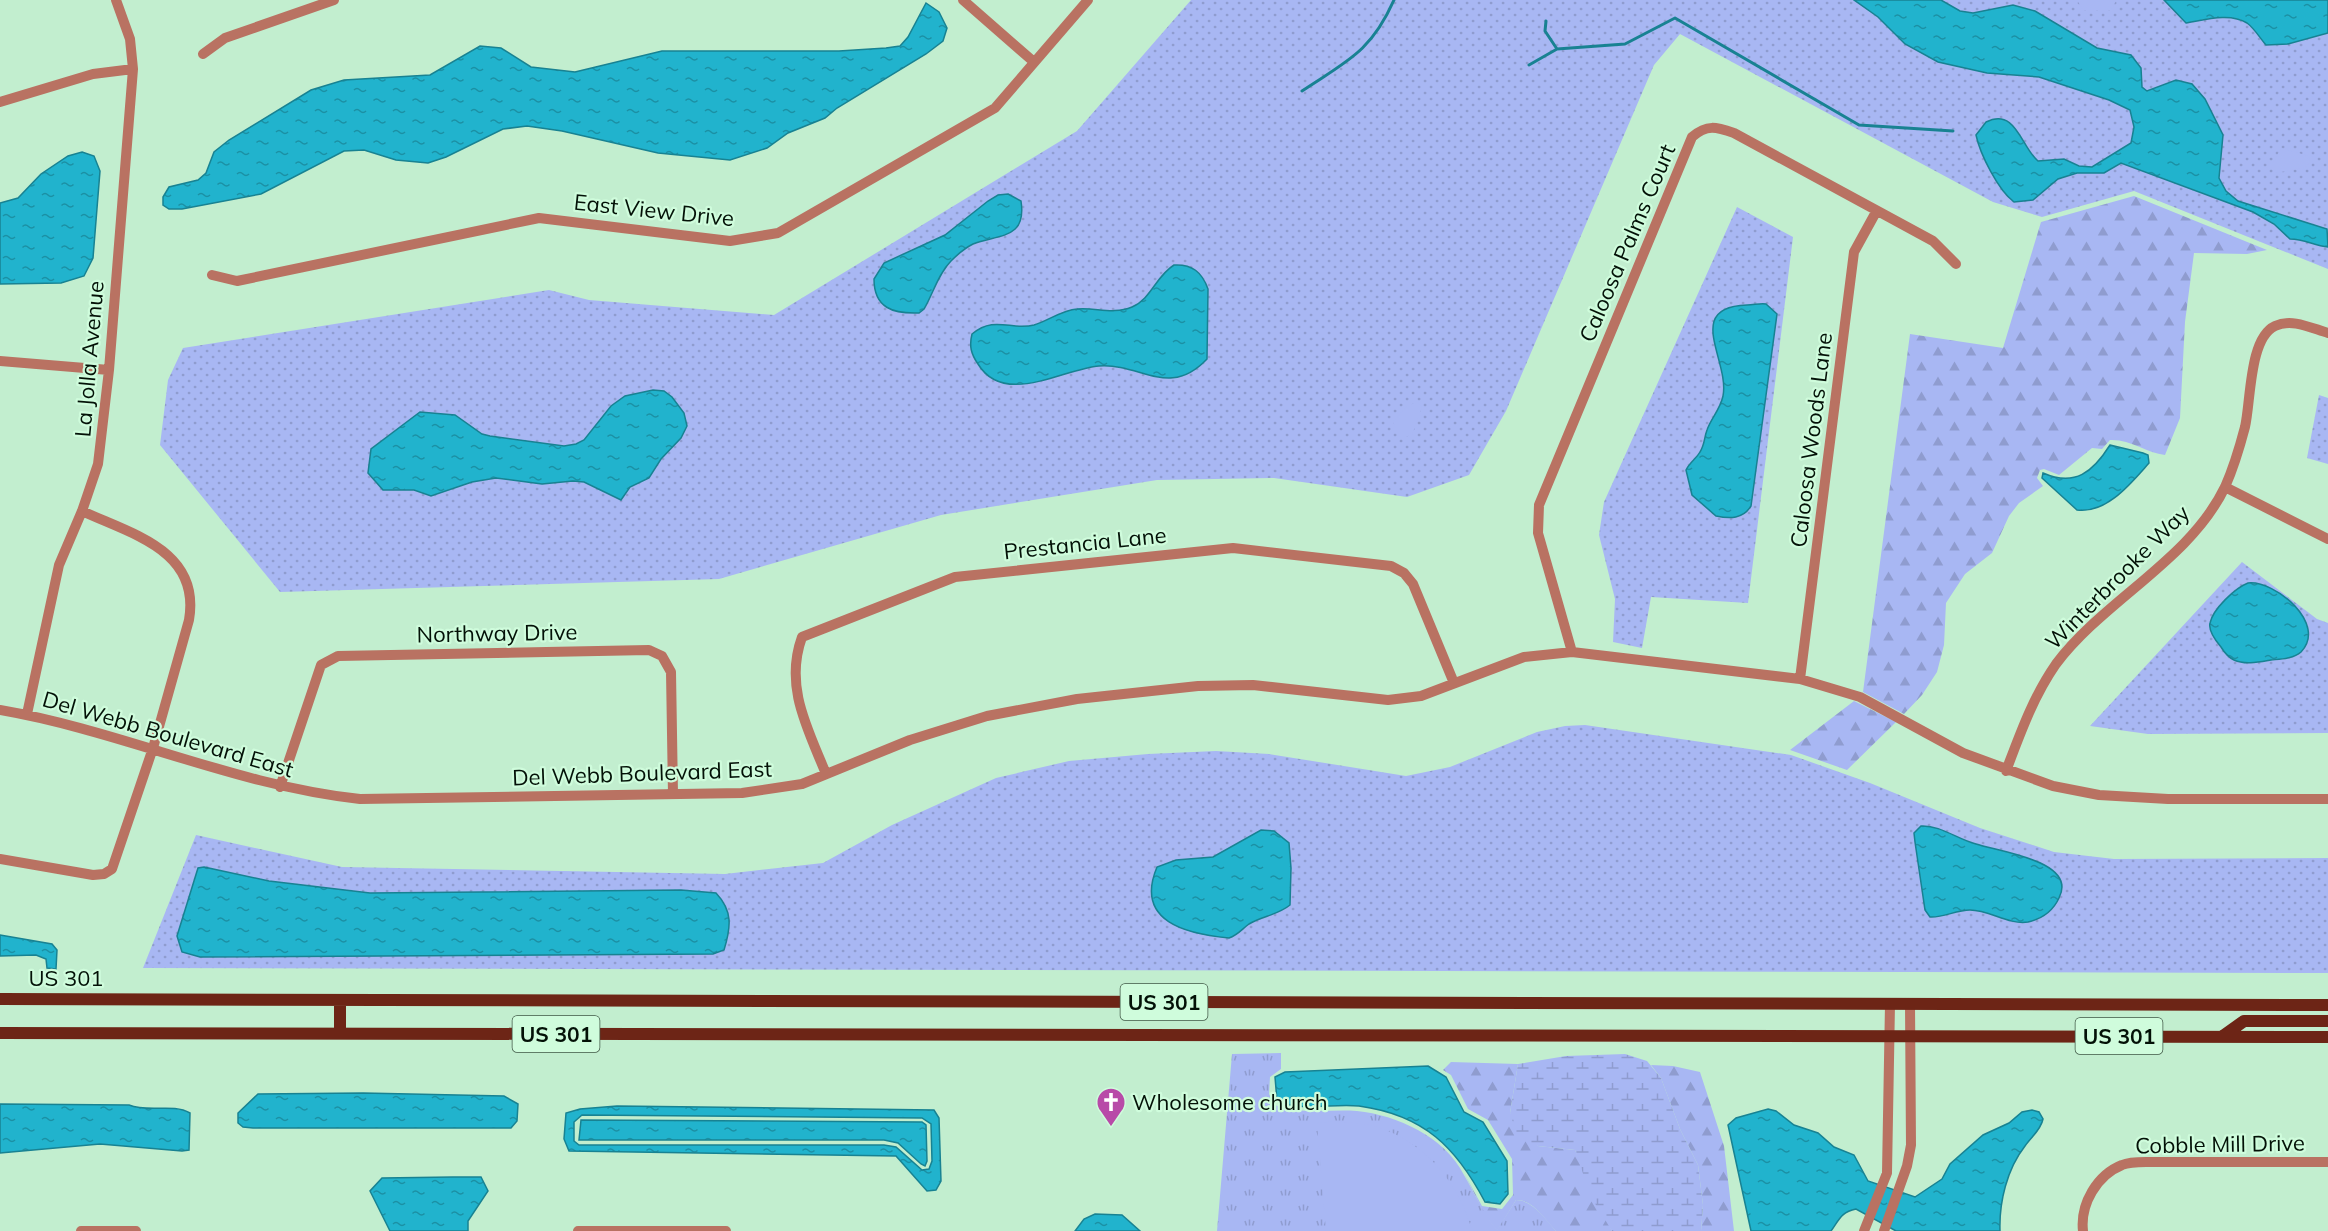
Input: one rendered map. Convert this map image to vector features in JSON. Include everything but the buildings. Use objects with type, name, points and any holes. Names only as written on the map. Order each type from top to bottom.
[{"type":"main road","name":"US 301","points":[[0,999],[2328,1005]]},
{"type":"main road","points":[[340,1000],[340,1034]]},
{"type":"main road","points":[[2222,1036],[2244,1021],[2328,1021]]},
{"type":"main road","name":"US 301","points":[[0,1033],[2328,1037]]},
{"type":"street","name":"La Jolla Avenue","points":[[27,714],[59,565],[82,512],[98,464],[109,370],[134,69],[130,39],[116,0]]},
{"type":"street","points":[[203,54],[225,38],[334,0]]},
{"type":"street","points":[[963,0],[1034,62]]},
{"type":"street","name":"East View Drive","points":[[212,275],[237,281],[539,218],[730,241],[778,233],[995,108],[1088,0]]},
{"type":"street","points":[[0,102],[93,74],[134,69]]},
{"type":"street","name":"Caloosa Palms Court","points":[[1572,652],[1538,533],[1539,505],[1692,137],[1701,129],[1714,126],[1778,154],[1876,212],[1933,241],[1956,264]]},
{"type":"street","name":"Caloosa Woods Lane","points":[[1800,679],[1854,252],[1876,212]]},
{"type":"street","name":"Winterbrooke Way","points":[[2006,771],[2031,705],[2057,664],[2086,632],[2198,529],[2225,487],[2245,428],[2254,367],[2261,338],[2274,326],[2290,322],[2328,333]]},
{"type":"street","points":[[0,361],[109,370]]},
{"type":"street","points":[[2225,487],[2328,539]]},
{"type":"street","points":[[0,859],[93,875],[104,874],[112,869],[153,748],[189,620],[191,603],[188,586],[181,569],[164,550],[82,512]]},
{"type":"street","name":"Prestancia Lane","points":[[826,774],[797,703],[796,654],[802,637],[955,577],[1233,548],[1390,566],[1404,573],[1413,585],[1454,683]]},
{"type":"street","name":"Northway Drive","points":[[280,787],[321,665],[338,656],[649,650],[662,656],[671,672],[672,794]]},
{"type":"street","name":"Del Webb Boulevard East","points":[[0,710],[27,714],[153,748],[280,787],[360,799],[742,793],[783,788],[826,774],[910,740],[987,716],[1077,699],[1198,686],[1253,685],[1388,700],[1421,696],[1524,657],[1572,652],[1800,679],[1860,697],[1963,753],[2006,771],[2053,786],[2099,795],[2168,799],[2328,799]]},
{"type":"street","points":[[1866,1227],[1887,1173],[1890,1004]]},
{"type":"street","points":[[1884,1230],[1902,1180],[1911,1145],[1910,1004]]},
{"type":"street","name":"Cobble Mill Drive","points":[[2083,1231],[2084,1209],[2094,1187],[2107,1173],[2124,1164],[2328,1162]]},
{"type":"street","points":[[81,1231],[136,1231]]},
{"type":"street","points":[[578,1231],[726,1231]]},
{"type":"green space","points":[[1191,0],[2328,0],[2328,269],[2134,191],[2042,217],[1993,202],[1680,34],[1654,65],[1506,411],[1469,475],[1407,497],[1274,478],[1157,480],[941,515],[719,579],[280,592],[160,445],[168,380],[183,348],[549,290],[589,300],[774,315],[1077,131]]},
{"type":"green space","points":[[2077,0],[2116,1],[2111,10],[2083,10]]},
{"type":"green space","points":[[2281,148],[2309,156],[2310,163],[2304,168],[2275,173],[2273,163]]},
{"type":"green space","points":[[2134,196],[2267,250],[2247,254],[2194,253],[2185,322],[2180,418],[2165,455],[2117,440],[2110,440],[2102,449],[2092,448],[2059,475],[2044,469],[2040,470],[2037,478],[2043,486],[2019,503],[2009,516],[1992,553],[1965,574],[1946,603],[1944,645],[1937,672],[1922,695],[1904,714],[1863,692],[1910,334],[2003,348],[2041,222]]},
{"type":"green space","points":[[1737,207],[1793,237],[1748,603],[1651,597],[1642,648],[1613,642],[1615,599],[1599,535],[1604,502]]},
{"type":"green space","points":[[2319,395],[2328,398],[2328,464],[2307,458]]},
{"type":"green space","points":[[1417,402],[1422,407],[1412,435],[1404,437],[1393,422],[1407,406]]},
{"type":"green space","points":[[2242,562],[2317,619],[2328,623],[2328,733],[2148,734],[2090,726]]},
{"type":"green space","points":[[1854,701],[1896,722],[1847,770],[1790,750]]},
{"type":"green space","points":[[1585,725],[1791,755],[1870,783],[1980,828],[2054,852],[2114,859],[2328,858],[2328,973],[143,968],[196,835],[342,867],[725,874],[823,863],[892,825],[996,778],[1069,761],[1216,751],[1269,754],[1406,776],[1450,767],[1537,732],[1565,726]]},
{"type":"green space","points":[[1281,1053],[1281,1069],[1270,1077],[1269,1094],[1275,1105],[1305,1111],[1372,1113],[1403,1123],[1432,1139],[1456,1162],[1497,1230],[1516,1200],[1528,1203],[1556,1231],[1217,1231],[1232,1054]]},
{"type":"green space","points":[[1625,1054],[1647,1061],[1661,1078],[1680,1129],[1698,1165],[1703,1205],[1701,1231],[1612,1231],[1591,1197],[1575,1150],[1538,1146],[1518,1138],[1510,1113],[1518,1064],[1566,1056]]},
{"type":"green space","points":[[1451,1062],[1518,1064],[1510,1113],[1538,1146],[1575,1150],[1612,1231],[1556,1231],[1533,1206],[1516,1200],[1497,1231],[1485,1215],[1464,1173],[1482,1206],[1502,1209],[1513,1195],[1512,1159],[1488,1120],[1468,1109],[1451,1075],[1443,1070]]},
{"type":"green space","points":[[1651,1065],[1673,1066],[1700,1072],[1724,1146],[1734,1231],[1701,1231],[1703,1205],[1698,1165],[1680,1129],[1661,1078]]},
{"type":"green space","points":[[1337,1121],[1374,1126],[1392,1133],[1423,1153],[1449,1180],[1459,1196],[1472,1231],[1326,1231],[1317,1123]]},
{"type":"water","points":[[1854,0],[1941,0],[1960,11],[1973,13],[2013,5],[2035,11],[2097,48],[2131,55],[2141,68],[2142,87],[2147,91],[2176,80],[2192,84],[2205,99],[2223,135],[2219,178],[2226,191],[2238,201],[2327,229],[2328,247],[2290,239],[2274,224],[2253,212],[2121,163],[2104,173],[2077,173],[2058,179],[2033,200],[2014,202],[1996,181],[1978,143],[1976,135],[1986,122],[1996,119],[2011,124],[2038,161],[2064,159],[2079,166],[2092,167],[2131,143],[2134,127],[2130,110],[2109,100],[2039,77],[1987,73],[1938,62],[1905,44],[1878,17]]},
{"type":"water","points":[[2164,0],[2328,0],[2328,33],[2288,44],[2266,45],[2247,23],[2225,17],[2186,23]]},
{"type":"water","points":[[926,3],[939,12],[947,28],[943,41],[926,54],[837,108],[825,118],[788,133],[767,148],[730,160],[658,153],[562,131],[527,126],[503,129],[446,157],[428,163],[396,160],[364,150],[344,151],[261,194],[182,209],[169,209],[163,205],[163,197],[169,187],[198,180],[206,173],[214,152],[229,140],[311,90],[344,80],[430,75],[480,46],[501,48],[531,67],[575,72],[662,51],[839,51],[886,48],[900,46],[908,37]]},
{"type":"water","points":[[82,152],[94,156],[100,171],[93,258],[84,276],[61,283],[0,284],[0,203],[18,198],[41,174],[68,156]]},
{"type":"water","points":[[1008,194],[1021,201],[1020,223],[1009,233],[967,247],[951,261],[924,309],[919,313],[901,312],[881,303],[877,297],[874,279],[884,263],[945,235],[988,201],[998,195]]},
{"type":"water","points":[[1174,265],[1186,266],[1195,270],[1203,278],[1208,289],[1207,359],[1193,371],[1180,377],[1167,378],[1114,366],[1099,366],[1035,382],[1003,383],[989,377],[974,357],[971,350],[972,334],[980,328],[996,324],[1034,325],[1066,311],[1077,309],[1111,311],[1132,307],[1144,299]]},
{"type":"water","points":[[1766,304],[1777,314],[1751,506],[1740,516],[1726,518],[1716,516],[1692,495],[1686,470],[1702,449],[1706,433],[1723,396],[1721,367],[1713,325],[1717,315],[1728,308]]},
{"type":"water","points":[[653,390],[664,391],[672,397],[684,413],[687,426],[681,438],[661,459],[649,478],[630,487],[621,500],[584,482],[542,484],[496,478],[472,482],[431,496],[414,490],[383,490],[368,473],[371,449],[420,412],[455,415],[482,434],[490,436],[564,446],[584,440],[611,406],[625,396]]},
{"type":"water","points":[[2110,445],[2148,455],[2149,463],[2118,495],[2099,507],[2077,510],[2042,478],[2043,473],[2065,478],[2082,474],[2097,463]]},
{"type":"water","points":[[2248,583],[2259,584],[2271,589],[2284,596],[2295,606],[2308,629],[2308,641],[2301,652],[2287,658],[2247,663],[2234,660],[2223,651],[2211,633],[2212,617],[2225,600]]},
{"type":"water","points":[[1921,826],[1942,830],[1969,842],[2034,860],[2057,875],[2062,885],[2059,898],[2046,914],[2028,922],[2013,921],[1970,910],[1930,917],[1925,910],[1914,833]]},
{"type":"water","points":[[1261,830],[1274,831],[1289,843],[1290,905],[1249,924],[1229,938],[1182,928],[1169,922],[1159,913],[1153,901],[1152,886],[1157,867],[1176,860],[1213,857]]},
{"type":"water","points":[[204,867],[269,881],[370,893],[681,890],[716,893],[728,913],[729,927],[724,950],[713,954],[200,957],[182,952],[177,936],[198,868]]},
{"type":"water","points":[[0,935],[52,944],[57,950],[56,969],[47,968],[46,959],[36,955],[0,956]]},
{"type":"water","points":[[1428,1066],[1446,1077],[1464,1112],[1483,1122],[1507,1161],[1508,1194],[1500,1204],[1485,1202],[1474,1182],[1450,1150],[1420,1126],[1402,1117],[1382,1110],[1359,1106],[1307,1107],[1277,1101],[1275,1077],[1285,1072]]},
{"type":"water","points":[[363,1093],[504,1096],[518,1104],[517,1121],[511,1128],[253,1128],[243,1127],[238,1123],[238,1113],[258,1094]]},
{"type":"water","points":[[0,1104],[129,1105],[183,1110],[190,1113],[189,1150],[100,1144],[0,1153]]},
{"type":"water","points":[[617,1106],[934,1110],[939,1118],[941,1181],[936,1190],[927,1191],[896,1156],[569,1151],[564,1139],[566,1113],[580,1109]],"holes":[[[582,1115],[922,1118],[931,1124],[932,1161],[929,1169],[922,1170],[896,1147],[884,1145],[579,1145],[574,1141],[574,1122]]]},
{"type":"water","points":[[1768,1109],[1776,1111],[1794,1125],[1818,1133],[1834,1147],[1854,1155],[1868,1181],[1915,1197],[1942,1179],[1950,1164],[1983,1135],[2009,1123],[2022,1112],[2032,1110],[2039,1112],[2043,1119],[2038,1130],[2019,1155],[2009,1175],[2001,1209],[2000,1231],[1896,1231],[1856,1209],[1844,1214],[1831,1231],[1751,1231],[1728,1125],[1736,1118]]},
{"type":"water","points":[[581,1120],[922,1122],[926,1125],[927,1161],[925,1166],[898,1143],[884,1140],[579,1140]]},
{"type":"water","points":[[481,1177],[488,1191],[468,1221],[468,1231],[390,1231],[370,1191],[382,1178]]},
{"type":"water","points":[[1095,1214],[1122,1215],[1140,1231],[1075,1231],[1084,1219]]},
{"type":"waterway","points":[[1302,91],[1345,63],[1367,44],[1394,0]]},
{"type":"waterway","points":[[1529,65],[1557,49],[1625,44],[1675,18],[1859,125],[1953,131]]},
{"type":"waterway","points":[[1546,21],[1545,31],[1557,49]]},
{"type":"place","name":"Wholesome church","points":[[1111,1128]]}]
